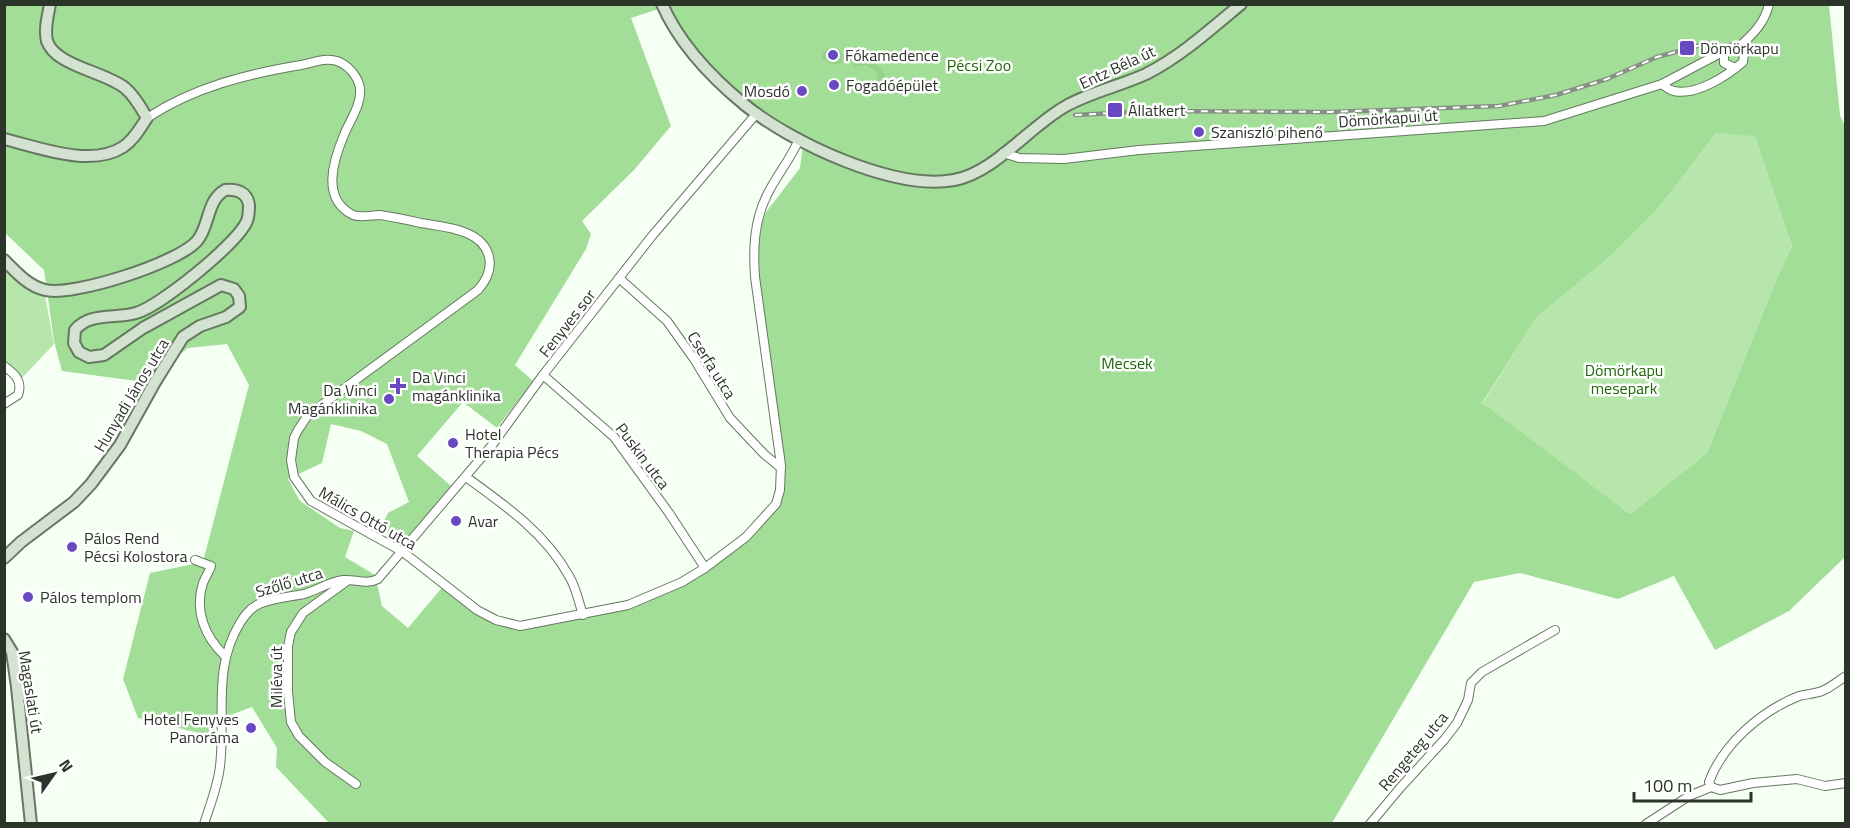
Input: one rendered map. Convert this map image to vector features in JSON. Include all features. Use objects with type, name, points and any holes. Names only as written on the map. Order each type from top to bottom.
[{"type":"street","points":[[4,138],[56,152],[89,157],[100,156],[124,146],[136,135],[147,118],[134,96],[125,87],[56,54],[47,40],[46,24],[50,4]]},
{"type":"street","name":"Entz Béla út","points":[[662,4],[674,28],[696,56],[723,86],[757,113],[799,138],[867,168],[898,177],[925,181],[954,180],[984,168],[1030,130],[1067,106],[1147,73],[1194,42],[1241,4]]},
{"type":"street","points":[[1662,84],[1671,91],[1687,92],[1700,88],[1732,70],[1744,59],[1744,53],[1738,47],[1757,30],[1767,15],[1769,4]]},
{"type":"street","name":"Dömörkapui út","points":[[1003,153],[1019,159],[1064,159],[1139,150],[1544,121],[1662,84],[1730,48],[1738,47]]},
{"type":"street","points":[[1724,51],[1724,63],[1732,70]]},
{"type":"street","name":"Málics Ottó utca","points":[[147,118],[196,92],[239,76],[319,61],[336,61],[354,74],[360,88],[357,106],[338,151],[335,164],[331,184],[337,202],[356,216],[380,215],[441,227],[471,234],[484,244],[490,263],[487,277],[478,290],[308,416],[294,438],[291,460],[294,477],[311,501],[403,552],[477,610],[496,620],[520,626],[628,605],[682,582],[746,537],[776,504],[780,490],[781,468],[753,250],[756,225],[766,197],[799,138]]},
{"type":"street","name":"Fenyves sor","points":[[403,552],[466,477],[652,236],[757,113]]},
{"type":"street","name":"Hunyadi János utca","points":[[4,260],[28,282],[45,291],[62,291],[94,284],[157,265],[189,248],[202,234],[215,198],[225,190],[241,192],[248,201],[247,221],[238,234],[217,255],[156,303],[136,313],[88,320],[75,330],[74,343],[79,352],[89,357],[104,354],[143,328],[221,285],[234,289],[241,300],[240,307],[232,313],[200,326],[183,337],[106,465],[74,502],[21,542],[4,558]]},
{"type":"street","name":"Cserfa utca","points":[[620,278],[667,321],[694,359],[730,418],[764,454],[781,468]]},
{"type":"street","points":[[4,366],[20,384],[18,395],[4,404]]},
{"type":"street","name":"Puskin utca","points":[[543,375],[614,437],[669,513],[705,568]]},
{"type":"street","points":[[466,477],[534,530],[570,577],[583,615]]},
{"type":"street","name":"Szőlő utca","points":[[204,824],[220,766],[220,712],[225,656],[236,630],[252,608],[261,603],[349,580],[367,582],[378,579],[403,552]]},
{"type":"street","points":[[195,560],[211,567],[201,590],[201,618],[206,633],[225,656]]},
{"type":"street","name":"Miléva út","points":[[349,580],[303,613],[297,620],[288,646],[288,692],[291,722],[299,736],[325,762],[356,783]]},
{"type":"street","points":[[327,586],[330,594]]},
{"type":"street","name":"Rengeteg utca","points":[[1370,824],[1444,740],[1456,723],[1467,700],[1471,683],[1482,672],[1555,630]]},
{"type":"street","name":"Magaslati út","points":[[4,639],[12,652],[31,824]]},
{"type":"street","points":[[1711,787],[1709,782],[1713,770],[1722,757],[1760,717],[1798,696],[1822,691],[1845,676]]},
{"type":"street","points":[[1646,824],[1689,796],[1711,787],[1720,790],[1753,783],[1797,779],[1825,786],[1845,783]]},
{"type":"green space","name":"Mecsek","points":[[4,5],[1829,5],[1840,115],[1846,128],[1845,557],[1789,611],[1715,650],[1674,576],[1618,599],[1520,573],[1474,582],[1332,823],[329,823],[276,767],[277,748],[252,707],[214,721],[207,735],[138,718],[123,679],[150,573],[203,562],[249,385],[227,344],[188,348],[144,382],[62,371],[54,341],[44,270],[5,233]],"holes":[[[662,8],[673,28],[759,113],[804,138],[800,168],[756,225],[755,277],[781,465],[776,504],[747,538],[665,590],[583,615],[520,626],[477,610],[445,584],[408,628],[382,606],[375,575],[345,557],[354,531],[340,528],[300,501],[288,479],[322,463],[331,424],[361,431],[387,444],[409,502],[388,513],[380,529],[404,543],[451,486],[417,456],[463,402],[497,428],[533,381],[515,365],[586,249],[591,234],[582,221],[634,170],[671,126],[631,18]],[[1716,133],[1755,136],[1792,246],[1776,280],[1707,453],[1630,514],[1482,403],[1537,317],[1613,254],[1656,211]]]},
{"type":"green space","name":"Dömörkapu mesepark","points":[[1716,133],[1755,135],[1792,246],[1776,280],[1707,453],[1630,514],[1482,404],[1537,317],[1613,254],[1656,211]]},
{"type":"green space","points":[[4,264],[34,292],[45,295],[54,344],[22,378],[5,363]]},
{"type":"shaded area","name":"Fókamedence","points":[[827,49],[841,53],[844,57],[841,63],[828,63],[822,58]]},
{"type":"shaded area","points":[[863,57],[879,66],[884,72],[886,81],[882,79],[877,90],[874,89],[878,72],[865,65],[854,67],[853,64]]},
{"type":"railway","points":[[1075,115],[1155,111],[1330,112],[1499,106],[1556,95],[1607,79],[1657,57],[1708,43]]},
{"type":"place","name":"Dömörkapu","points":[[1687,48]]},
{"type":"place","name":"Fókamedence","points":[[833,55]]},
{"type":"place","name":"Fogadóépület","points":[[834,85]]},
{"type":"place","name":"Mosdó","points":[[802,91]]},
{"type":"place","name":"Állatkert","points":[[1115,110]]},
{"type":"place","name":"Szaniszló pihenő","points":[[1199,132]]},
{"type":"place","name":"Da Vinci magánklinika","points":[[398,386]]},
{"type":"place","name":"Da Vinci Magánklinika","points":[[389,399]]},
{"type":"place","name":"Hotel Therapia Pécs","points":[[453,443]]},
{"type":"place","name":"Avar","points":[[456,521]]},
{"type":"place","name":"Pálos Rend Pécsi Kolostora","points":[[72,547]]},
{"type":"place","name":"Pálos templom","points":[[28,597]]},
{"type":"place","name":"Hotel Fenyves Panoráma","points":[[251,728]]},
{"type":"park label","name":"Pécsi Zoo","points":[[979,65]]}]
